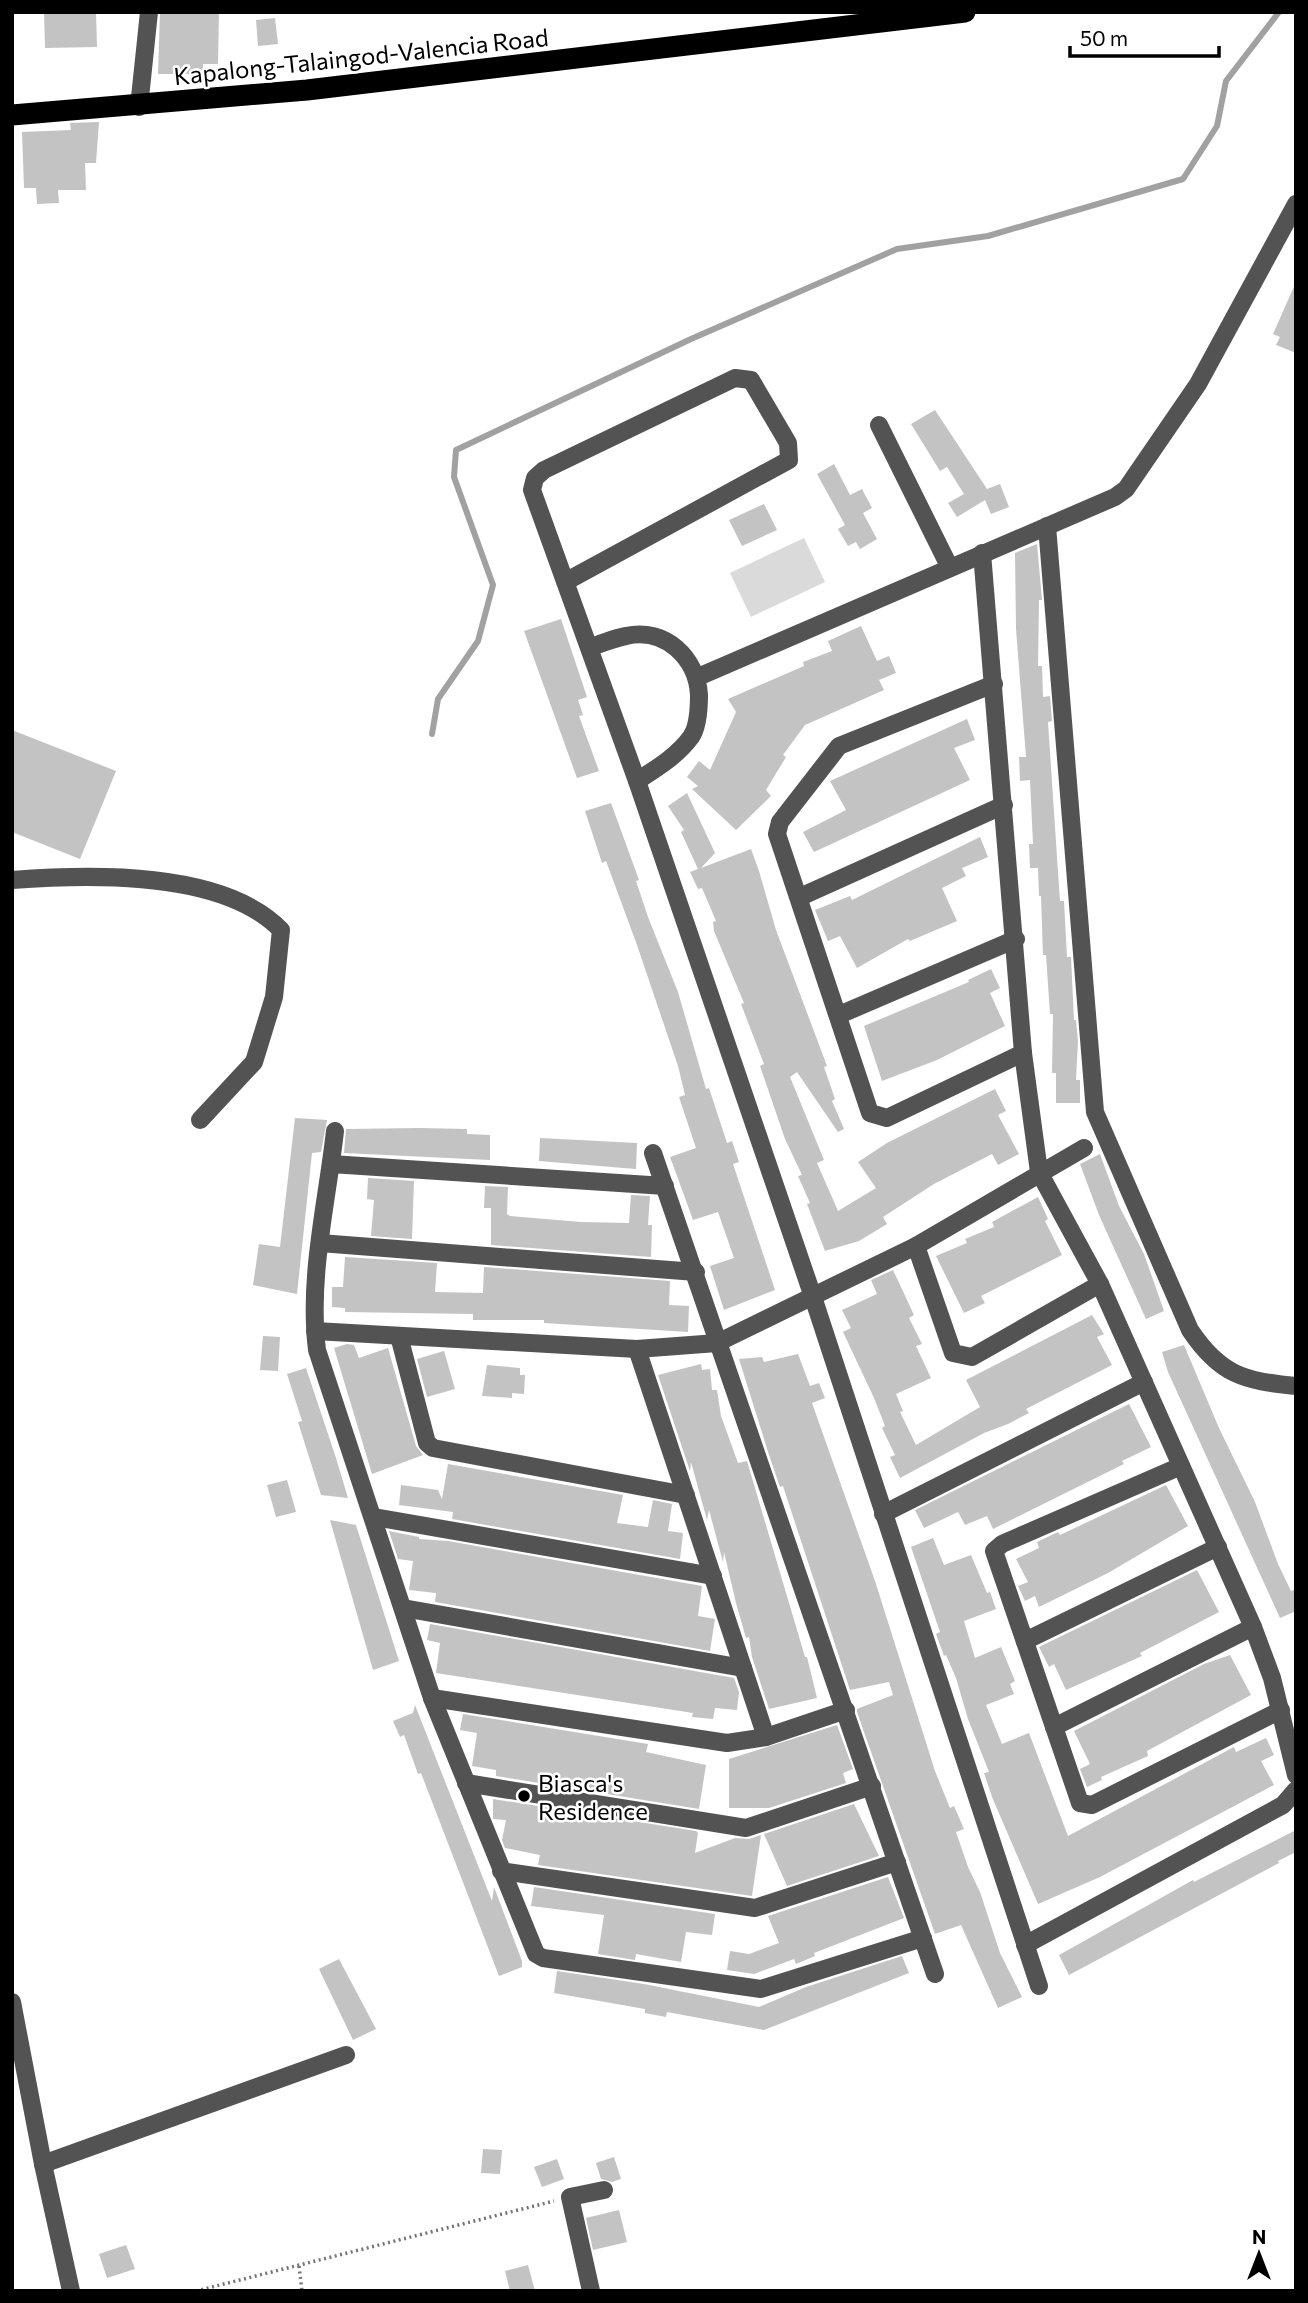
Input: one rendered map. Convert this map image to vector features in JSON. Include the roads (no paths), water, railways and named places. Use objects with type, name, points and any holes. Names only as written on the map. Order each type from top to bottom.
[{"type":"highway","name":"Kapalong-Talaingod-Valencia Road","points":[[12,114],[139,107],[307,90],[965,12]]},
{"type":"street","points":[[139,107],[149,12]]},
{"type":"street","points":[[698,677],[1115,497],[1126,489],[1198,384],[1296,204]]},
{"type":"street","points":[[565,582],[788,462],[791,452],[788,443],[751,380],[734,378],[544,470],[536,478],[532,490],[565,582],[590,647],[637,781],[812,1294],[1039,1986]]},
{"type":"street","points":[[879,425],[950,568]]},
{"type":"street","points":[[1047,526],[1098,1123],[1190,1330],[1204,1352],[1240,1378],[1296,1386]]},
{"type":"street","points":[[982,553],[1016,939],[1023,1053],[1039,1172],[1100,1284],[1253,1627],[1281,1710],[1296,1775]]},
{"type":"street","points":[[590,647],[627,635],[656,638],[684,652],[698,677],[699,703],[693,734],[674,756],[637,781]]},
{"type":"street","points":[[994,684],[846,742],[834,751],[777,829],[870,1113],[881,1118],[1023,1053]]},
{"type":"street","points":[[800,897],[1004,805]]},
{"type":"street","points":[[12,880],[78,875],[141,878],[208,892],[246,906],[269,918],[281,930],[280,963],[274,997],[254,1062],[200,1120]]},
{"type":"street","points":[[839,1016],[1016,939]]},
{"type":"street","points":[[335,1131],[320,1243],[315,1331],[317,1350],[432,1698],[533,1950],[543,1958],[761,1989],[923,1938]]},
{"type":"street","points":[[315,1331],[637,1349],[717,1343],[812,1294],[916,1246],[1083,1148]]},
{"type":"street","points":[[653,1153],[935,1974]]},
{"type":"street","points":[[331,1164],[665,1186]]},
{"type":"street","points":[[320,1243],[696,1272]]},
{"type":"street","points":[[916,1246],[953,1353],[964,1357],[972,1357],[1100,1284]]},
{"type":"street","points":[[399,1336],[430,1446],[686,1495]]},
{"type":"street","points":[[637,1349],[766,1737]]},
{"type":"street","points":[[883,1514],[1144,1382]]},
{"type":"street","points":[[1181,1466],[995,1548],[994,1554],[1080,1803],[1088,1805],[1281,1710]]},
{"type":"street","points":[[374,1517],[713,1576]]},
{"type":"street","points":[[1025,1641],[1218,1547]]},
{"type":"street","points":[[403,1608],[743,1668]]},
{"type":"street","points":[[1054,1727],[1253,1627]]},
{"type":"street","points":[[432,1698],[727,1744],[766,1737],[846,1710]]},
{"type":"street","points":[[466,1783],[746,1828],[872,1786]]},
{"type":"street","points":[[1025,1945],[1283,1805],[1296,1790]]},
{"type":"street","points":[[501,1871],[755,1908],[897,1862]]},
{"type":"street","points":[[12,2002],[71,2291]]},
{"type":"street","points":[[43,2164],[346,2055]]},
{"type":"street","points":[[590,2291],[570,2197],[604,2190]]},
{"type":"waterway","points":[[432,734],[438,699],[478,641],[493,585],[454,477],[456,450],[691,339],[897,249],[988,236],[1183,179],[1217,126],[1226,81],[1279,12]]},
{"type":"place","name":"Biasca's Residence","points":[[524,1796]]}]
